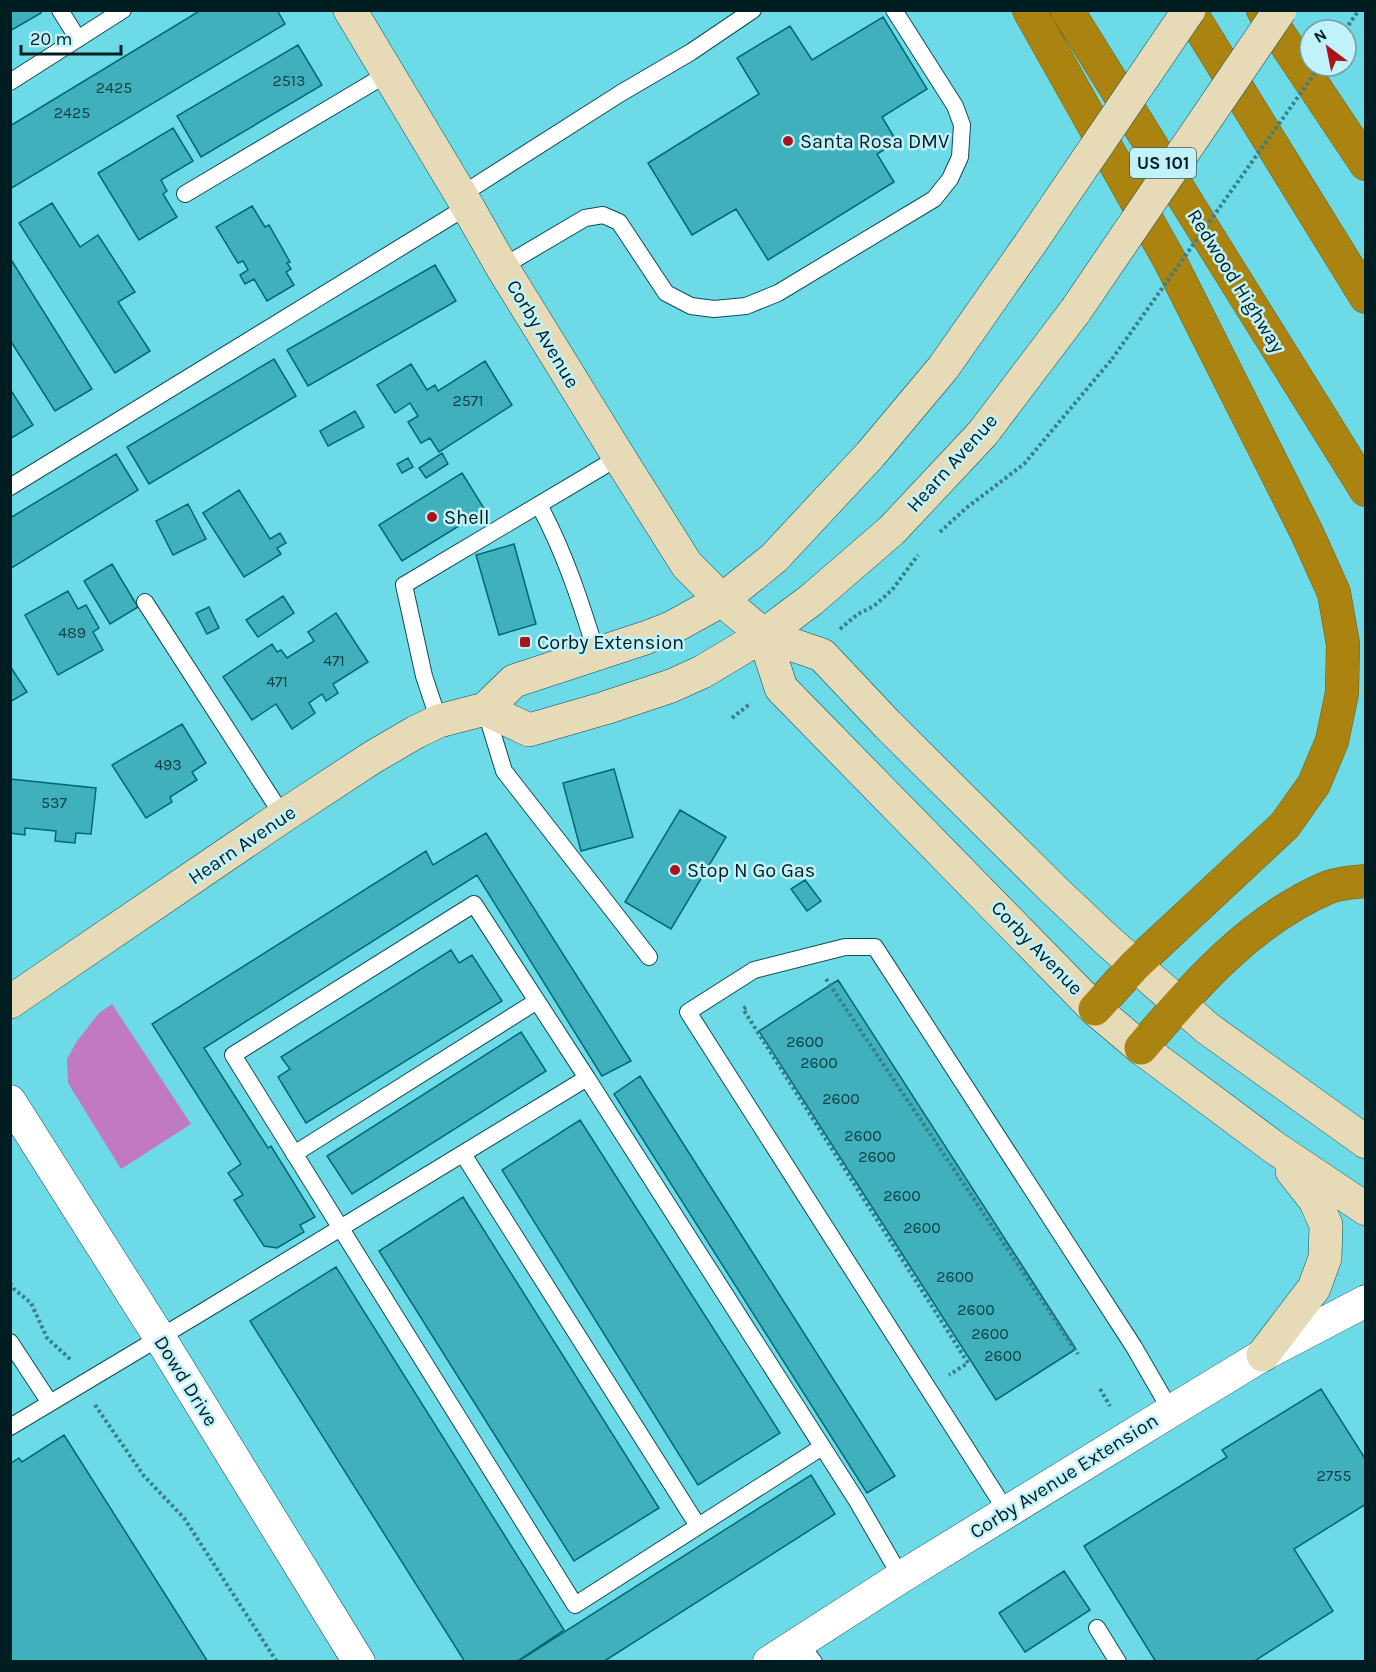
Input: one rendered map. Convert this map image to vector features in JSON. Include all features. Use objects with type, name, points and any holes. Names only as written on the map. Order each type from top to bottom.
[{"type":"highway","points":[[1029,10],[1170,261],[1307,533],[1334,593],[1343,644],[1342,693],[1332,741],[1314,784],[1285,825],[1134,965],[1095,1008]]},
{"type":"highway","name":"Redwood Highway","points":[[1067,10],[1365,490]]},
{"type":"highway","points":[[1189,10],[1365,297]]},
{"type":"highway","points":[[1263,10],[1365,164]]},
{"type":"highway","points":[[1142,1048],[1179,1004],[1246,939],[1289,908],[1331,886],[1365,880]]},
{"type":"main road","name":"Corby Avenue","points":[[350,10],[502,267],[687,565],[722,600],[764,635],[822,655],[888,725],[1053,890],[1134,965],[1207,1029],[1365,1142]]},
{"type":"main road","name":"Hearn Avenue","points":[[10,1002],[373,757],[439,721],[484,709],[514,681],[597,655],[673,627],[722,600],[774,558],[870,455],[943,368],[1189,10]]},
{"type":"main road","name":"Hearn Avenue","points":[[484,709],[529,730],[671,686],[702,672],[764,635],[811,600],[892,530],[983,433],[1076,310],[1280,10]]},
{"type":"main road","name":"Corby Avenue","points":[[764,635],[781,688],[1095,1008],[1142,1048],[1275,1148],[1365,1209]]},
{"type":"main road","points":[[1263,1355],[1314,1288],[1325,1258],[1326,1225],[1315,1200],[1275,1148]]},
{"type":"street","name":"Dowd Drive","points":[[10,1101],[160,1338],[359,1662]]},
{"type":"street","name":"Corby Avenue Extension","points":[[769,1662],[806,1652],[901,1577],[1263,1355],[1365,1301]]},
{"type":"lane","points":[[60,10],[78,39]]},
{"type":"lane","points":[[10,82],[123,10]]},
{"type":"lane","points":[[10,487],[465,201],[621,93],[691,52],[753,10]]},
{"type":"lane","points":[[502,267],[585,218],[603,215],[619,222],[666,293],[691,306],[714,309],[746,306],[778,293],[934,199],[950,178],[960,157],[962,125],[955,106],[894,10]]},
{"type":"lane","points":[[185,194],[387,74]]},
{"type":"lane","points":[[439,721],[424,676],[404,585],[619,457]]},
{"type":"lane","points":[[539,505],[557,537],[580,599],[597,655]]},
{"type":"lane","points":[[145,602],[283,816]]},
{"type":"lane","points":[[484,709],[504,771],[649,957]]},
{"type":"lane","points":[[822,1447],[575,1605],[233,1055],[474,904],[857,1501],[901,1577]]},
{"type":"lane","points":[[1007,1512],[688,1012],[754,970],[845,947],[875,947],[1134,1347],[1171,1411]]},
{"type":"lane","points":[[294,1154],[537,1001]]},
{"type":"lane","points":[[10,1427],[587,1078]]},
{"type":"lane","points":[[463,1154],[699,1526]]},
{"type":"lane","points":[[10,1342],[50,1403]]},
{"type":"lane","points":[[1097,1628],[1119,1662]]},
{"type":"path","points":[[934,538],[965,509],[1024,464],[1112,359],[1311,78]]},
{"type":"path","points":[[858,614],[874,606],[892,590],[919,554]]},
{"type":"path","points":[[823,975],[1078,1354]]},
{"type":"path","points":[[751,1004],[743,1009],[968,1363],[928,1388]]},
{"type":"path","points":[[10,1283],[31,1303],[47,1338],[72,1362],[98,1409],[144,1476],[184,1518],[277,1662]]},
{"type":"path","points":[[1100,1389],[1110,1406]]},
{"type":"shaded area","points":[[112,1004],[191,1124],[121,1169],[68,1083],[67,1059],[77,1041],[99,1013]]},
{"type":"building","points":[[10,10],[39,10],[41,13],[10,31]]},
{"type":"building","points":[[201,10],[277,10],[285,24],[10,189],[10,126]]},
{"type":"building","points":[[883,17],[927,89],[882,117],[897,142],[877,154],[894,182],[768,260],[736,209],[692,235],[648,163],[759,94],[737,58],[790,26],[812,60]]},
{"type":"building","points":[[298,45],[322,85],[201,157],[177,116]]},
{"type":"building","points":[[173,128],[193,161],[161,180],[167,191],[163,194],[177,217],[139,240],[98,173]]},
{"type":"building","points":[[52,203],[80,247],[98,235],[135,292],[118,302],[150,351],[115,373],[19,223]]},
{"type":"building","points":[[252,206],[265,227],[269,225],[290,262],[287,263],[291,269],[286,272],[294,285],[267,301],[254,279],[245,284],[240,275],[248,270],[243,261],[238,263],[216,227]]},
{"type":"building","points":[[10,258],[92,389],[55,411],[10,340]]},
{"type":"building","points":[[435,265],[456,301],[308,386],[287,350]]},
{"type":"building","points":[[274,359],[296,396],[149,484],[127,447]]},
{"type":"building","points":[[485,361],[512,405],[439,452],[430,438],[421,443],[408,422],[418,416],[410,403],[395,413],[377,385],[411,364],[427,390],[435,385],[438,391]]},
{"type":"building","points":[[10,389],[33,425],[10,439]]},
{"type":"building","points":[[355,411],[364,427],[328,446],[320,431]]},
{"type":"building","points":[[442,453],[448,464],[426,478],[419,468]]},
{"type":"building","points":[[116,454],[138,490],[10,569],[10,518]]},
{"type":"building","points":[[408,458],[413,467],[402,473],[397,464]]},
{"type":"building","name":"Shell","points":[[462,473],[485,510],[402,561],[379,525]]},
{"type":"building","points":[[239,490],[270,539],[280,533],[286,543],[277,548],[281,554],[244,577],[203,513]]},
{"type":"building","points":[[188,504],[206,539],[173,555],[156,521]]},
{"type":"building","points":[[514,544],[536,624],[499,635],[476,555]]},
{"type":"building","points":[[112,564],[138,607],[110,624],[84,581]]},
{"type":"building","points":[[68,591],[78,609],[86,605],[99,628],[93,632],[103,650],[58,675],[25,615]]},
{"type":"building","points":[[283,596],[294,613],[258,637],[246,620]]},
{"type":"building","points":[[209,607],[219,628],[207,634],[196,613]]},
{"type":"building","points":[[336,613],[368,662],[333,684],[338,693],[326,701],[322,694],[309,703],[315,713],[292,729],[276,704],[252,720],[223,677],[272,644],[277,652],[281,650],[287,658],[314,641],[308,632]]},
{"type":"building","points":[[10,666],[27,692],[10,702]]},
{"type":"building","points":[[182,724],[206,763],[192,772],[197,780],[170,797],[172,802],[146,818],[112,765]]},
{"type":"building","points":[[614,769],[633,837],[581,851],[563,783]]},
{"type":"building","points":[[10,779],[96,788],[91,834],[76,833],[75,843],[55,841],[56,831],[25,828],[25,835],[10,833]]},
{"type":"building","name":"Stop N Go Gas","points":[[680,810],[726,837],[671,929],[625,902]]},
{"type":"building","points":[[486,833],[631,1061],[602,1076],[477,875],[204,1048],[268,1148],[271,1146],[315,1217],[300,1225],[304,1232],[277,1248],[264,1246],[234,1200],[243,1195],[228,1173],[241,1164],[152,1024],[426,851],[433,865]]},
{"type":"building","points":[[805,880],[821,901],[807,911],[791,889]]},
{"type":"building","points":[[451,950],[459,963],[472,955],[502,1001],[306,1123],[278,1077],[290,1069],[281,1057]]},
{"type":"building","points":[[838,980],[1076,1349],[996,1400],[759,1031]]},
{"type":"building","points":[[521,1032],[546,1071],[352,1194],[327,1156]]},
{"type":"building","points":[[640,1076],[895,1476],[867,1493],[614,1094]]},
{"type":"building","points":[[580,1120],[780,1433],[698,1485],[502,1170]]},
{"type":"building","points":[[463,1197],[659,1508],[574,1561],[379,1251]]},
{"type":"building","points":[[336,1267],[564,1630],[516,1662],[465,1662],[250,1321]]},
{"type":"building","points":[[1321,1389],[1366,1460],[1366,1504],[1294,1549],[1333,1611],[1253,1662],[1156,1662],[1084,1546],[1227,1457],[1222,1450]]},
{"type":"building","points":[[64,1435],[208,1662],[10,1662],[10,1464],[19,1458],[22,1462]]},
{"type":"building","points":[[811,1475],[835,1514],[603,1662],[517,1662]]},
{"type":"building","points":[[1064,1571],[1090,1610],[1025,1652],[999,1613]]},
{"type":"place","name":"Santa Rosa DMV","points":[[788,141]]},
{"type":"place","name":"Shell","points":[[432,517]]},
{"type":"place","name":"Corby Extension","points":[[525,642]]},
{"type":"place","name":"Stop N Go Gas","points":[[675,870]]}]
